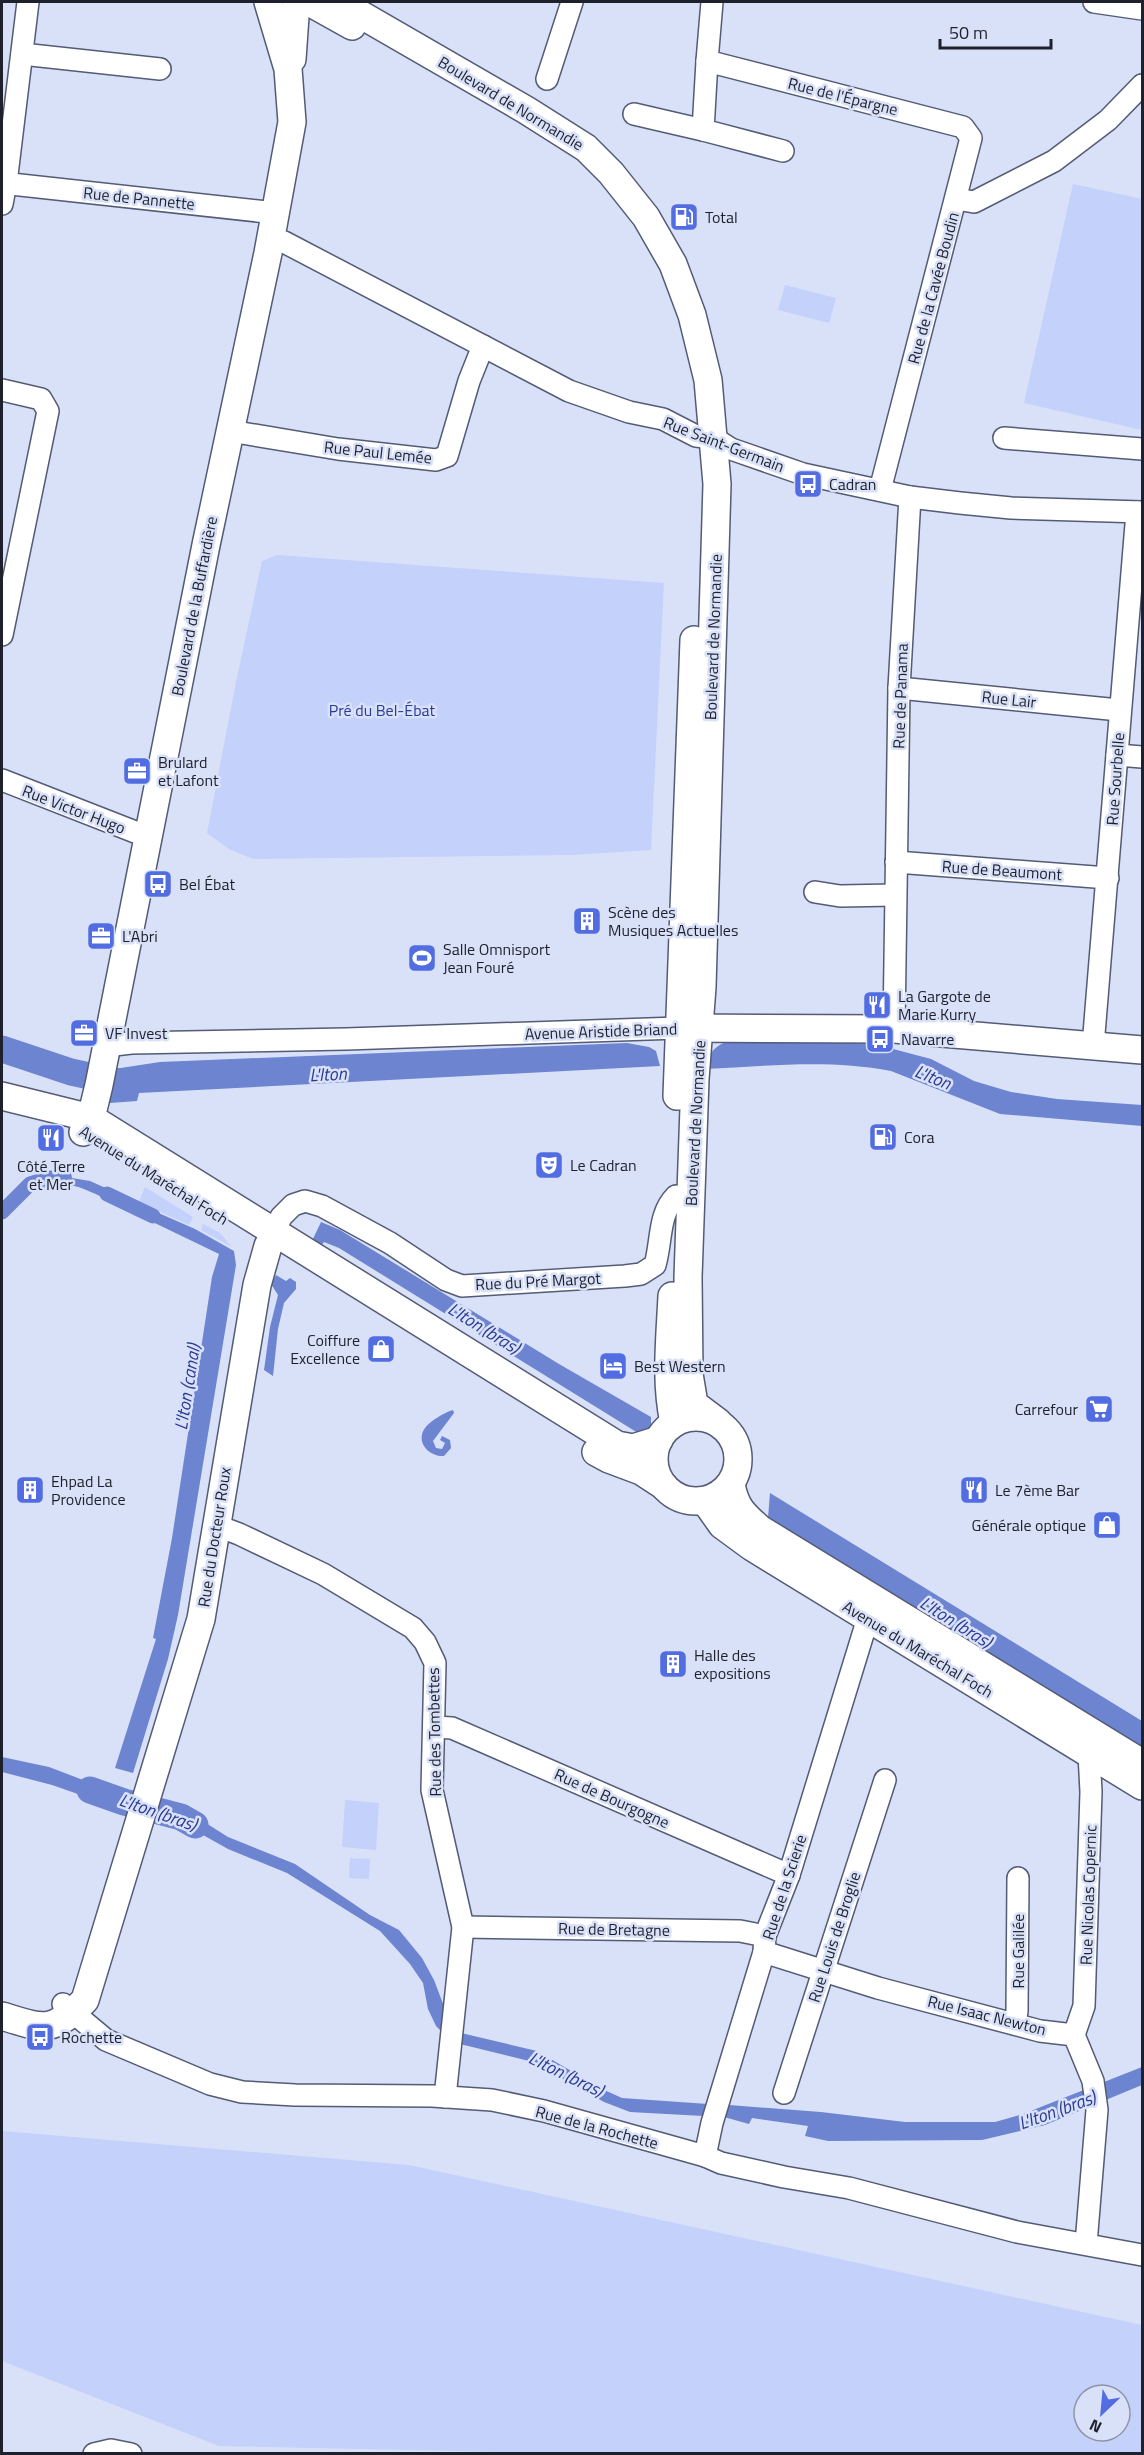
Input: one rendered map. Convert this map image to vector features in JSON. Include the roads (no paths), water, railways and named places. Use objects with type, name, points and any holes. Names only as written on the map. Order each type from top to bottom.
[{"type":"main road","name":"Boulevard de la Buffardière","points":[[268,2],[290,78]]},
{"type":"main road","name":"Boulevard de la Buffardière","points":[[87,1125],[109,1059],[112,1015],[271,240],[292,122],[290,78],[296,2]]},
{"type":"main road","name":"Boulevard de Normandie","points":[[335,5],[544,139],[585,171],[626,217],[654,262],[672,306],[705,437],[717,491],[689,1028],[676,1196],[666,1431]]},
{"type":"main road","name":"Boulevard de Normandie","points":[[689,1028],[695,1079],[688,1277],[689,1374],[694,1404],[718,1422]]},
{"type":"main road","name":"Avenue Aristide Briand","points":[[689,1028],[894,1029],[1143,1050]]},
{"type":"main road","name":"Avenue du Maréchal Foch","points":[[2,1096],[58,1110],[87,1125],[271,1239],[617,1445],[633,1448],[666,1431]]},
{"type":"main road","name":"Avenue du Maréchal Foch","points":[[271,1239],[588,1448],[641,1471],[664,1486]]},
{"type":"main road","name":"Rue du Docteur Roux","points":[[68,2008],[116,1864],[140,1818],[201,1619],[255,1295],[271,1239]]},
{"type":"main road","points":[[695,1417],[718,1422],[732,1436],[737,1448],[739,1460],[737,1472],[731,1484],[715,1497],[705,1501],[682,1499],[664,1486],[657,1476],[654,1451],[666,1431],[695,1417]]},
{"type":"main road","name":"Avenue du Maréchal Foch","points":[[731,1484],[734,1500],[741,1511],[760,1529],[1143,1763]]},
{"type":"main road","name":"Avenue du Maréchal Foch","points":[[705,1501],[722,1525],[752,1547],[1143,1786]]},
{"type":"main road","points":[[5,2017],[39,2027],[60,2023],[68,2008]]},
{"type":"street","points":[[2,204],[28,2]]},
{"type":"street","points":[[547,79],[572,2]]},
{"type":"street","points":[[703,130],[712,2]]},
{"type":"street","points":[[1094,2],[1143,9]]},
{"type":"street","points":[[21,54],[160,69]]},
{"type":"street","name":"Rue de l'Épargne","points":[[707,61],[963,127],[971,138],[956,199]]},
{"type":"street","name":"Rue de la Cavée Boudin","points":[[880,490],[956,199],[974,202],[1047,165],[1108,120],[1143,85]]},
{"type":"street","points":[[634,114],[783,151]]},
{"type":"street","name":"Rue de Pannette","points":[[4,183],[276,213]]},
{"type":"street","name":"Rue Saint-Germain","points":[[271,240],[284,242],[569,391],[629,412],[663,419],[731,448],[803,474],[910,497],[1011,508],[1140,512]]},
{"type":"street","name":"Rue Paul Lemée","points":[[230,431],[338,449],[436,460],[447,456],[469,381],[483,346]]},
{"type":"street","points":[[2,390],[41,399],[48,411],[2,635]]},
{"type":"street","points":[[1004,438],[1143,449]]},
{"type":"street","name":"Rue de Panama","points":[[894,1029],[899,688],[910,497]]},
{"type":"street","name":"Rue Sourbelle","points":[[1092,1046],[1108,878],[1119,710],[1140,512]]},
{"type":"street","name":"Rue Lair","points":[[899,688],[1119,710]]},
{"type":"street","points":[[1117,755],[1143,758]]},
{"type":"street","name":"Rue Victor Hugo","points":[[2,780],[148,837]]},
{"type":"street","name":"Rue de Beaumont","points":[[896,862],[1108,878]]},
{"type":"street","points":[[815,892],[840,896],[895,895]]},
{"type":"street","name":"Avenue Aristide Briand","points":[[109,1059],[357,1039],[689,1028]]},
{"type":"street","name":"Rue du Pré Margot","points":[[271,1239],[281,1217],[293,1205],[305,1202],[322,1206],[390,1243],[446,1280],[462,1286],[641,1274],[655,1265],[660,1246],[662,1220],[668,1205],[676,1196]]},
{"type":"street","name":"Rue des Tombettes","points":[[215,1526],[239,1534],[323,1574],[413,1628],[425,1642],[435,1663],[432,1790],[463,1926],[452,2012],[445,2097]]},
{"type":"street","name":"Rue de la Scierie","points":[[705,2156],[712,2123],[765,1944],[789,1875],[868,1618]]},
{"type":"street","name":"Rue de Bourgogne","points":[[434,1727],[452,1728],[789,1875]]},
{"type":"street","name":"Rue Nicolas Copernic","points":[[1074,2035],[1084,2006],[1091,1792],[1089,1754]]},
{"type":"street","name":"Rue Louis de Broglie","points":[[784,2093],[885,1780]]},
{"type":"street","name":"Rue Galilée","points":[[1015,2024],[1018,1878]]},
{"type":"street","name":"Rue de Bretagne","points":[[463,1926],[740,1931],[765,1944]]},
{"type":"street","name":"Rue Isaac Newton","points":[[765,1944],[823,1970],[878,1988],[1040,2031],[1074,2035]]},
{"type":"street","name":"Rue de la Rochette","points":[[68,2008],[106,2040],[210,2084],[242,2092],[492,2100],[544,2111],[705,2156],[721,2163],[849,2188],[1017,2232],[1143,2254]]},
{"type":"street","points":[[1074,2035],[1093,2081],[1097,2110],[1086,2244]]},
{"type":"street","points":[[94,2454],[111,2450],[131,2454]]},
{"type":"water","points":[[731,1040],[816,1040],[878,1045],[931,1059],[974,1081],[1011,1092],[1057,1099],[1142,1105],[1142,1126],[1000,1114],[891,1071],[868,1067],[798,1064],[705,1069],[708,1058],[714,1050]]},
{"type":"water","points":[[2,1041],[82,1068],[79,1080],[47,1067],[2,1057]]},
{"type":"water","points":[[627,1043],[649,1047],[656,1051],[660,1066],[139,1093],[137,1101],[110,1103],[109,1099],[114,1069],[160,1062]]},
{"type":"water","points":[[58,1171],[71,1172],[72,1178],[90,1181],[128,1198],[124,1208],[90,1191],[66,1184],[43,1186],[32,1191],[29,1177],[38,1177]]},
{"type":"water","points":[[20,1186],[23,1199],[2,1220],[2,1204]]},
{"type":"water","points":[[138,1204],[195,1229],[234,1251],[236,1265],[178,1615],[168,1659],[133,1773],[115,1768],[156,1639],[153,1638],[172,1538],[212,1277],[219,1254],[134,1213]]},
{"type":"water","points":[[321,1222],[340,1230],[559,1364],[651,1417],[651,1427],[638,1433],[339,1248],[324,1242],[321,1246],[312,1241]]},
{"type":"water","points":[[276,1275],[286,1281],[290,1278],[296,1282],[296,1289],[284,1303],[278,1329],[273,1376],[264,1370],[270,1327],[278,1295],[271,1284]]},
{"type":"water","points":[[453,1410],[454,1413],[433,1441],[436,1448],[442,1449],[445,1443],[440,1440],[442,1436],[450,1440],[451,1448],[444,1456],[438,1456],[425,1448],[422,1433],[427,1425]]},
{"type":"water","points":[[770,1493],[1142,1721],[1142,1748],[768,1518]]},
{"type":"water","points":[[2,1757],[49,1767],[125,1796],[121,1809],[52,1785],[2,1772]]},
{"type":"water","points":[[164,1802],[182,1808],[228,1837],[295,1864],[370,1915],[399,1930],[422,1958],[434,1980],[445,2009],[441,2031],[428,2009],[423,1983],[410,1964],[380,1931],[287,1873],[228,1849],[194,1830],[160,1821]]},
{"type":"water","points":[[461,2033],[537,2051],[602,2089],[622,2098],[708,2104],[703,2116],[630,2112],[604,2102],[533,2062],[460,2044]]},
{"type":"water","points":[[1142,2067],[1142,2085],[1045,2125],[982,2140],[828,2141],[805,2136],[808,2126],[752,2118],[749,2124],[724,2117],[729,2105],[821,2112],[905,2122],[995,2122],[1023,2114]]},
{"type":"waterway","name":"L'Iton","points":[[2,1049],[71,1072],[122,1083]]},
{"type":"waterway","name":"L'Iton (canal)","points":[[2,1212],[30,1184],[50,1178]]},
{"type":"waterway","name":"L'Iton (canal)","points":[[107,1194],[153,1216]]},
{"type":"waterway","name":"L'Iton (bras)","points":[[90,1790],[124,1802],[181,1817],[195,1825]]},
{"type":"place","name":"Total","points":[[684,217]]},
{"type":"place","name":"Cadran","points":[[808,484]]},
{"type":"place","name":"Brulard et Lafont","points":[[137,771]]},
{"type":"place","name":"Bel Ébat","points":[[158,884]]},
{"type":"place","name":"Scène des Musiques Actuelles","points":[[587,921]]},
{"type":"place","name":"L'Abri","points":[[101,936]]},
{"type":"place","name":"Salle Omnisport Jean Fouré","points":[[422,958]]},
{"type":"place","name":"La Gargote de Marie Kurry","points":[[877,1005]]},
{"type":"place","name":"VF Invest","points":[[84,1033]]},
{"type":"place","name":"Navarre","points":[[880,1039]]},
{"type":"place","name":"Cora","points":[[883,1137]]},
{"type":"place","name":"Côté Terre et Mer","points":[[51,1138]]},
{"type":"place","name":"Le Cadran","points":[[549,1165]]},
{"type":"place","name":"Coiffure Excellence","points":[[381,1349]]},
{"type":"place","name":"Best Western","points":[[613,1366]]},
{"type":"place","name":"Carrefour","points":[[1099,1409]]},
{"type":"place","name":"Ehpad La Providence","points":[[30,1490]]},
{"type":"place","name":"Le 7ème Bar","points":[[974,1490]]},
{"type":"place","name":"Générale optique","points":[[1107,1525]]},
{"type":"place","name":"Halle des expositions","points":[[673,1664]]},
{"type":"place","name":"Rochette","points":[[40,2037]]},
{"type":"park label","name":"Pré du Bel-Ébat","points":[[382,710]]}]
